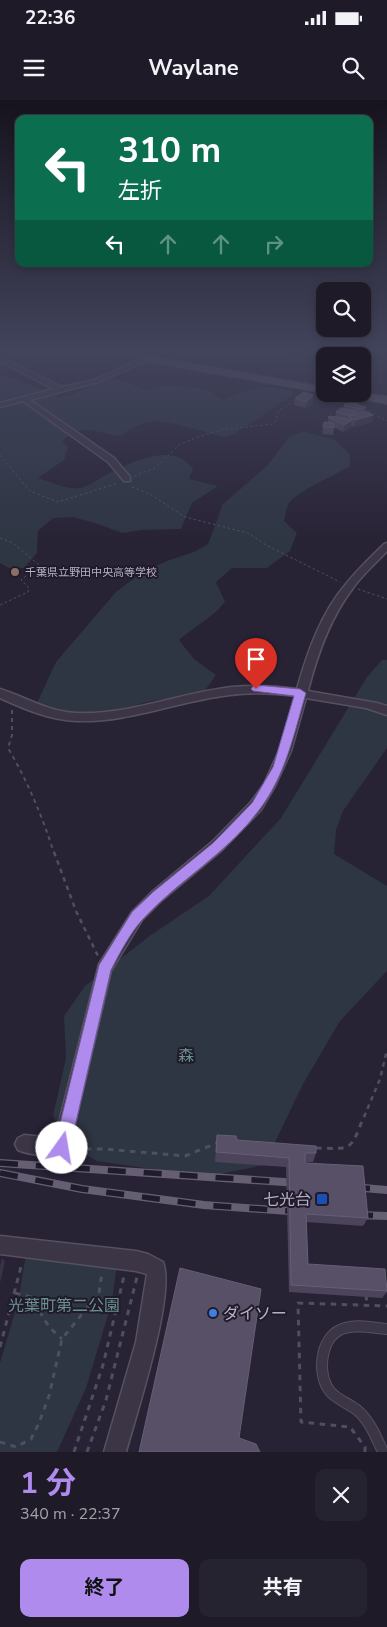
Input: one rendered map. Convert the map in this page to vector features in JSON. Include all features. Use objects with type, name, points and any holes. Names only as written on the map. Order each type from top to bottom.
[{"type":"street","points":[[46,414],[111,460],[124,481]]},
{"type":"street","points":[[24,1144],[62,1148],[104,969],[137,916],[157,896],[217,846],[256,806],[279,767],[300,693],[321,634],[335,607],[349,586],[387,546]]},
{"type":"street","points":[[0,693],[49,712],[74,717],[120,714],[229,691],[256,689],[300,693],[362,704],[387,711]]},
{"type":"street","points":[[0,1245],[104,1257],[148,1264],[156,1269],[157,1280],[146,1342],[115,1452]]},
{"type":"lane","points":[[387,1329],[357,1327],[342,1329],[330,1338],[325,1346],[323,1358],[324,1374],[329,1389],[360,1413],[369,1424],[384,1452],[387,1448]]},
{"type":"path","points":[[0,455],[30,491],[58,502],[124,481],[155,468],[180,444],[220,430],[274,424],[278,414]]},
{"type":"path","points":[[374,414],[387,421]]},
{"type":"path","points":[[124,481],[150,494],[185,517],[248,533],[266,545],[349,586],[387,598]]},
{"type":"path","points":[[0,538],[13,543],[39,565],[21,580],[29,588],[28,592],[0,605]]},
{"type":"path","points":[[11,698],[12,735],[8,748],[26,778],[43,818],[76,911],[104,969]]},
{"type":"path","points":[[310,1147],[345,1149],[353,1143],[380,1079],[387,1050]]},
{"type":"path","points":[[62,1148],[186,1156],[223,1141]]},
{"type":"path","points":[[0,1347],[25,1248]]},
{"type":"path","points":[[0,1442],[16,1447],[31,1439],[49,1396],[62,1339],[99,1293],[104,1257]]},
{"type":"path","points":[[74,1452],[91,1407],[111,1340],[125,1273],[138,1275],[106,1400],[87,1452]]},
{"type":"path","points":[[366,1291],[366,1305]]},
{"type":"path","points":[[15,1293],[31,1297],[49,1327],[62,1339]]},
{"type":"green space","points":[[0,414],[264,414],[233,435],[224,437],[155,421],[140,425],[120,436],[90,430],[70,435],[62,441],[68,447],[64,460],[38,478],[64,487],[80,488],[129,464],[152,456],[164,455],[175,456],[185,461],[193,469],[189,479],[218,486],[192,503],[181,529],[141,530],[122,533],[73,517],[53,518],[38,531],[37,553],[24,568],[9,568],[0,563]]},
{"type":"green space","points":[[303,431],[335,440],[350,454],[350,466],[307,489],[288,505],[284,521],[297,533],[290,551],[267,568],[232,568],[216,582],[225,602],[179,640],[194,659],[216,675],[204,692],[148,702],[85,718],[69,718],[37,703],[56,662],[116,592],[141,573],[196,551],[208,544],[223,504],[268,465],[288,438]]},
{"type":"green space","name":"森","points":[[382,660],[387,660],[387,748],[343,811],[336,830],[334,854],[387,886],[387,971],[340,1021],[303,1084],[264,1165],[206,1177],[97,1161],[67,1144],[53,1116],[66,1058],[64,1016],[85,986],[151,935],[209,896],[281,818],[367,677]]},
{"type":"green space","name":"光葉町第二公園","points":[[26,1255],[117,1264],[112,1302],[86,1388],[57,1452],[0,1452],[0,1363],[18,1302]]},
{"type":"building","points":[[357,414],[373,415],[355,420],[349,417]]},
{"type":"building","points":[[328,417],[352,420],[344,425]]},
{"type":"building","points":[[324,422],[334,423],[334,428],[323,427]]},
{"type":"building","points":[[217,1135],[236,1136],[237,1140],[316,1146],[316,1153],[305,1153],[305,1163],[363,1166],[368,1218],[306,1214],[308,1264],[385,1269],[387,1291],[291,1285],[289,1158],[216,1152]]},
{"type":"building","points":[[180,1268],[261,1289],[239,1438],[256,1444],[260,1452],[139,1452]]},
{"type":"railway","points":[[0,1163],[299,1183]]},
{"type":"railway","points":[[0,1173],[82,1189],[204,1205],[302,1212]]},
{"type":"railway","points":[[352,1187],[387,1190]]},
{"type":"railway","points":[[355,1215],[387,1216]]},
{"type":"place","name":"千葉県立野田中央高等学校","points":[[15,572]]},
{"type":"place","name":"七光台","points":[[322,1199]]},
{"type":"place","name":"ダイソー","points":[[213,1313]]},
{"type":"route","points":[[62,1148],[104,969],[137,916],[237,826],[256,806],[279,767],[300,693],[256,689]]}]
